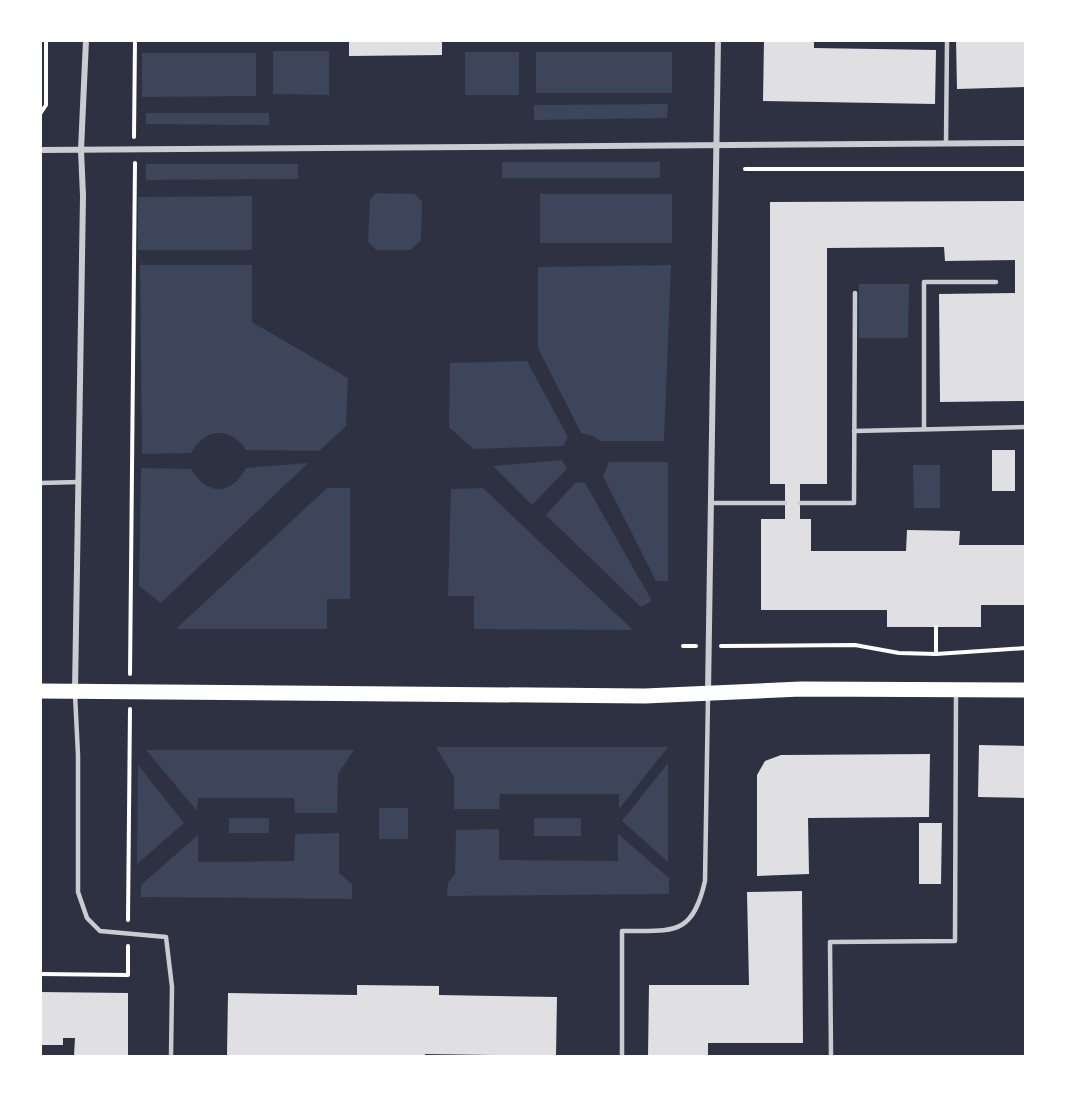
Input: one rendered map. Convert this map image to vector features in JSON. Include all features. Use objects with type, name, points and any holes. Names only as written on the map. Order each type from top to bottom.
[{"type":"main road","points":[[40,691],[645,696],[801,689],[1026,690]]},
{"type":"street","points":[[75,691],[83,196],[81,150],[86,40]]},
{"type":"street","points":[[708,693],[718,40]]},
{"type":"street","points":[[40,150],[1026,143]]},
{"type":"lane","points":[[946,143],[947,40]]},
{"type":"lane","points":[[924,429],[924,282],[996,282]]},
{"type":"lane","points":[[800,503],[854,503],[855,293]]},
{"type":"lane","points":[[854,431],[1026,427]]},
{"type":"lane","points":[[40,483],[79,482]]},
{"type":"lane","points":[[712,503],[785,503]]},
{"type":"lane","points":[[831,1056],[830,942],[955,941],[956,690]]},
{"type":"lane","points":[[75,691],[78,755],[78,892],[87,918],[100,931],[166,937],[172,987],[171,1056]]},
{"type":"lane","points":[[622,1056],[622,932],[672,930],[689,922],[700,903],[703,892],[708,693]]},
{"type":"path","points":[[40,114],[46,105],[46,40]]},
{"type":"path","points":[[40,974],[128,975],[129,692],[136,187],[135,40]]},
{"type":"path","points":[[745,170],[1026,169]]},
{"type":"path","points":[[936,627],[936,654]]},
{"type":"path","points":[[683,646],[855,645],[899,653],[936,654],[1026,648]]},
{"type":"shaded area","points":[[273,51],[329,51],[329,95],[273,94]]},
{"type":"shaded area","points":[[465,52],[519,52],[519,95],[465,95]]},
{"type":"shaded area","points":[[536,52],[672,52],[672,93],[536,93]]},
{"type":"shaded area","points":[[142,53],[256,53],[256,96],[142,97]]},
{"type":"shaded area","points":[[668,104],[667,118],[534,120],[534,105]]},
{"type":"shaded area","points":[[146,113],[269,113],[269,125],[146,124]]},
{"type":"shaded area","points":[[502,162],[660,162],[660,178],[502,178]]},
{"type":"shaded area","points":[[146,164],[298,164],[298,179],[146,180]]},
{"type":"shaded area","points":[[376,193],[415,194],[422,202],[421,240],[411,250],[376,250],[368,242],[370,200]]},
{"type":"shaded area","points":[[540,194],[672,194],[672,243],[540,243]]},
{"type":"shaded area","points":[[252,196],[252,250],[138,250],[138,197]]},
{"type":"shaded area","points":[[140,265],[252,265],[252,322],[348,378],[346,426],[319,451],[246,450],[233,437],[218,433],[203,439],[191,453],[142,454]]},
{"type":"shaded area","points":[[671,265],[664,441],[600,441],[593,436],[581,433],[538,348],[538,267]]},
{"type":"shaded area","points":[[859,284],[909,284],[908,338],[859,338]]},
{"type":"shaded area","points":[[527,361],[568,437],[563,446],[473,449],[449,427],[450,363]]},
{"type":"shaded area","points":[[562,460],[567,469],[532,505],[493,466]]},
{"type":"shaded area","points":[[609,462],[668,462],[668,581],[656,581],[603,476]]},
{"type":"shaded area","points":[[308,463],[161,603],[139,586],[141,468],[191,469],[204,484],[219,489],[233,484],[246,468]]},
{"type":"shaded area","points":[[913,465],[940,465],[940,508],[914,508]]},
{"type":"shaded area","points":[[576,482],[585,483],[652,601],[641,607],[546,515]]},
{"type":"shaded area","points":[[327,488],[350,488],[350,599],[327,599],[327,629],[176,629]]},
{"type":"shaded area","points":[[483,488],[633,630],[474,629],[474,596],[448,596],[451,489]]},
{"type":"shaded area","points":[[436,747],[668,747],[619,809],[619,794],[500,794],[499,809],[454,809],[454,777]]},
{"type":"shaded area","points":[[146,750],[354,750],[338,774],[337,813],[295,813],[294,798],[198,798],[197,811]]},
{"type":"shaded area","points":[[668,763],[668,862],[622,821]]},
{"type":"shaded area","points":[[138,765],[184,823],[137,864]]},
{"type":"shaded area","points":[[379,808],[408,808],[408,839],[379,839]]},
{"type":"shaded area","points":[[229,818],[269,818],[269,833],[229,833]]},
{"type":"shaded area","points":[[534,818],[581,818],[581,836],[534,836]]},
{"type":"shaded area","points":[[499,829],[499,860],[618,861],[618,834],[669,878],[669,894],[447,896],[448,882],[455,874],[456,830]]},
{"type":"shaded area","points":[[339,833],[339,873],[352,884],[352,899],[141,897],[141,885],[198,835],[198,862],[294,861],[295,834]]},
{"type":"building","points":[[349,40],[442,40],[442,55],[349,56]]},
{"type":"building","points":[[764,40],[814,40],[814,48],[936,50],[935,104],[763,101]]},
{"type":"building","points":[[956,40],[1026,40],[1026,87],[957,89]]},
{"type":"building","points":[[1026,201],[1026,401],[940,402],[939,294],[1015,293],[1015,260],[945,261],[944,247],[827,248],[827,484],[800,484],[800,519],[811,519],[811,551],[906,551],[907,530],[960,531],[959,545],[1026,545],[1026,605],[981,605],[981,627],[887,627],[887,610],[761,610],[761,519],[785,519],[785,484],[770,484],[770,202]]},
{"type":"building","points":[[992,450],[1015,450],[1015,491],[992,491]]},
{"type":"building","points":[[979,745],[1026,746],[1026,798],[978,797]]},
{"type":"building","points":[[930,754],[929,817],[808,818],[809,874],[757,876],[757,775],[765,761],[781,755]]},
{"type":"building","points":[[919,823],[942,823],[941,884],[919,884]]},
{"type":"building","points":[[802,891],[803,1043],[708,1043],[708,1056],[648,1056],[649,985],[749,985],[747,892]]},
{"type":"building","points":[[357,985],[439,986],[439,995],[557,997],[556,1056],[425,1054],[425,1056],[227,1056],[228,993],[357,995]]},
{"type":"building","points":[[40,992],[128,993],[128,1056],[74,1056],[75,1038],[63,1038],[63,1045],[40,1045]]}]
